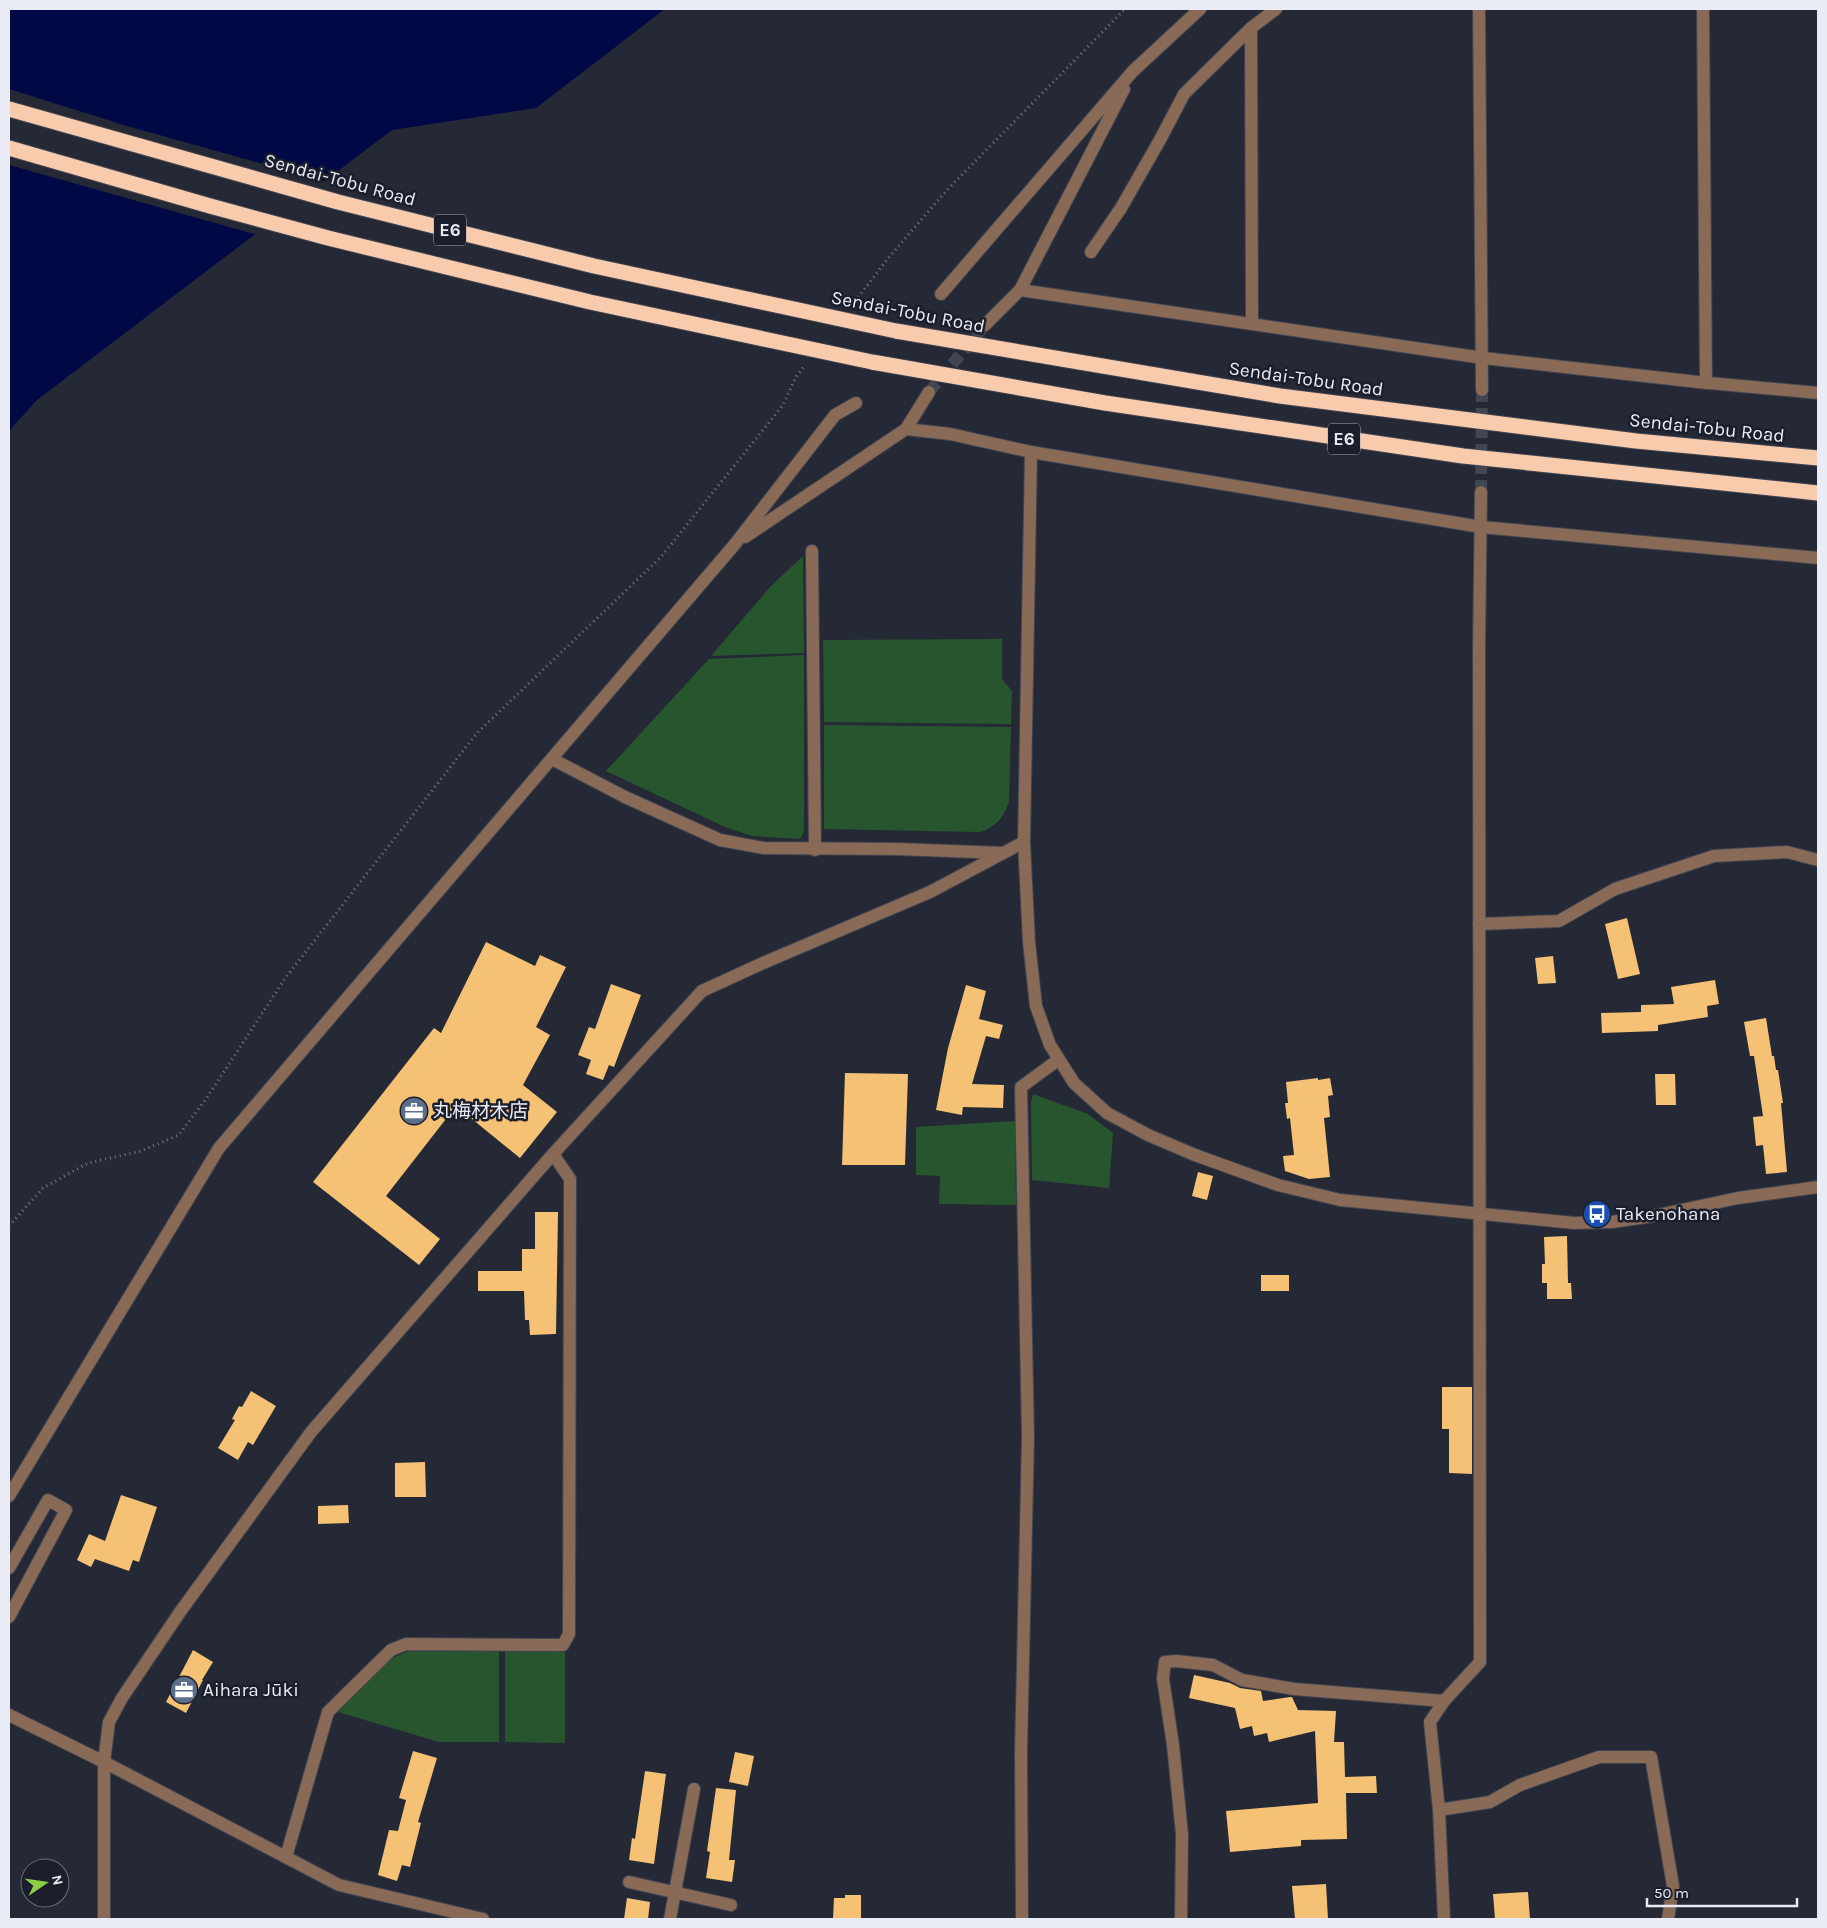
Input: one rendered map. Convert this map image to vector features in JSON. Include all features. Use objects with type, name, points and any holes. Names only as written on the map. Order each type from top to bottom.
[{"type":"highway","name":"Sendai-Tobu Road","points":[[9,108],[338,202],[566,259],[896,331],[1280,396],[1636,441],[1818,458]]},
{"type":"highway","name":"E6","points":[[9,148],[210,206],[367,247],[590,302],[872,362],[1105,403],[1463,456],[1818,493]]},
{"type":"street","points":[[941,294],[1133,71],[1200,9]]},
{"type":"street","points":[[1091,252],[1122,208],[1184,94],[1251,28],[1276,9]]},
{"type":"street","points":[[1479,9],[1482,390]]},
{"type":"street","points":[[1703,9],[1706,383]]},
{"type":"street","points":[[1251,28],[1252,324]]},
{"type":"street","points":[[985,325],[1020,290],[1133,71]]},
{"type":"street","points":[[1020,290],[1482,358],[1706,383],[1818,393]]},
{"type":"street","points":[[735,544],[906,429],[929,392]]},
{"type":"street","points":[[9,1496],[219,1148],[735,544],[835,415],[856,403]]},
{"type":"street","points":[[906,429],[950,434],[1031,452],[1481,527],[1818,558]]},
{"type":"street","points":[[1031,452],[1024,842],[1029,942],[1036,1006],[1050,1045],[1074,1083],[1107,1113],[1148,1135],[1195,1155],[1278,1185],[1340,1200],[1574,1223],[1612,1222],[1653,1216],[1738,1198],[1818,1187]]},
{"type":"street","points":[[1444,1919],[1439,1810],[1430,1722],[1444,1701],[1480,1662],[1479,924],[1481,492]]},
{"type":"street","points":[[812,551],[814,850]]},
{"type":"street","points":[[552,759],[626,798],[720,840],[764,848],[814,850],[898,849],[1005,853]]},
{"type":"street","points":[[104,1919],[104,1762],[110,1722],[122,1698],[180,1612],[311,1432],[552,1154],[702,991],[763,962],[930,892],[1024,842]]},
{"type":"street","points":[[1479,924],[1559,921],[1615,889],[1714,856],[1787,852],[1818,860]]},
{"type":"street","points":[[1022,1919],[1021,1752],[1028,1437],[1021,1087],[1058,1060]]},
{"type":"street","points":[[286,1857],[328,1712],[390,1650],[406,1644],[563,1645],[569,1634],[570,1179],[552,1154]]},
{"type":"street","points":[[9,1568],[48,1500],[66,1510],[9,1617]]},
{"type":"street","points":[[1181,1919],[1182,1834],[1173,1745],[1163,1679],[1165,1662],[1176,1660],[1214,1666],[1242,1680],[1294,1689],[1444,1701]]},
{"type":"street","points":[[9,1716],[104,1762],[339,1885],[483,1919]]},
{"type":"street","points":[[1439,1810],[1490,1802],[1520,1785],[1598,1757],[1650,1757],[1674,1886],[1668,1919]]},
{"type":"street","points":[[670,1919],[694,1788]]},
{"type":"street","points":[[630,1882],[731,1904]]},
{"type":"path","points":[[849,309],[890,256],[947,190],[1125,9]]},
{"type":"path","points":[[9,1226],[43,1188],[88,1163],[141,1150],[179,1135],[206,1099],[286,977],[477,733],[660,557],[783,405],[796,377],[808,362]]},
{"type":"green space","points":[[803,556],[804,653],[711,656],[771,586]]},
{"type":"green space","points":[[1002,639],[1002,679],[1012,691],[1011,724],[824,722],[823,640]]},
{"type":"green space","points":[[804,655],[804,831],[800,839],[752,836],[725,827],[606,771],[709,659]]},
{"type":"green space","points":[[824,725],[1011,727],[1009,802],[1007,808],[995,825],[980,832],[824,829]]},
{"type":"green space","points":[[1033,1094],[1088,1114],[1113,1133],[1109,1188],[1032,1180],[1031,1102]]},
{"type":"green space","points":[[1015,1121],[1016,1205],[939,1204],[940,1176],[916,1175],[916,1127]]},
{"type":"green space","points":[[415,1650],[499,1650],[499,1742],[439,1742],[338,1712],[363,1683],[381,1666],[403,1653]]},
{"type":"green space","points":[[505,1650],[565,1650],[565,1743],[505,1742]]},
{"type":"shaded area","points":[[9,9],[665,9],[536,108],[392,130],[37,400],[9,431]]},
{"type":"pier","points":[[9,89],[127,126],[328,182],[258,235],[9,165]]},
{"type":"building","points":[[1627,918],[1640,974],[1618,979],[1605,924]]},
{"type":"building","points":[[486,942],[535,966],[540,955],[566,967],[536,1027],[550,1035],[523,1085],[557,1112],[520,1158],[456,1106],[386,1196],[440,1239],[419,1265],[313,1182],[434,1028],[441,1033]]},
{"type":"building","points":[[1553,956],[1556,983],[1538,984],[1535,958]]},
{"type":"building","points":[[1715,980],[1719,1004],[1707,1006],[1708,1017],[1658,1025],[1658,1031],[1602,1033],[1601,1013],[1641,1012],[1641,1005],[1674,1004],[1671,987]]},
{"type":"building","points":[[611,984],[641,995],[614,1067],[609,1065],[603,1080],[586,1074],[591,1060],[578,1055],[589,1027],[595,1029]]},
{"type":"building","points":[[966,985],[986,991],[979,1019],[1003,1025],[999,1039],[986,1036],[972,1084],[1004,1085],[1003,1108],[963,1107],[962,1115],[936,1110],[948,1048]]},
{"type":"building","points":[[1766,1018],[1772,1056],[1774,1056],[1776,1070],[1778,1070],[1783,1103],[1781,1103],[1787,1172],[1766,1174],[1763,1145],[1756,1146],[1753,1117],[1763,1116],[1754,1056],[1750,1056],[1744,1022]]},
{"type":"building","points":[[845,1073],[908,1074],[905,1165],[842,1165]]},
{"type":"building","points":[[1655,1074],[1675,1074],[1676,1105],[1656,1105]]},
{"type":"building","points":[[1318,1078],[1318,1080],[1330,1078],[1333,1095],[1328,1096],[1330,1117],[1324,1118],[1330,1177],[1309,1179],[1285,1171],[1283,1156],[1294,1155],[1290,1118],[1287,1119],[1285,1103],[1288,1103],[1286,1082]]},
{"type":"building","points":[[1198,1172],[1213,1176],[1207,1200],[1192,1196]]},
{"type":"building","points":[[535,1212],[558,1212],[556,1334],[530,1335],[529,1320],[525,1320],[524,1291],[478,1291],[478,1271],[522,1271],[522,1249],[535,1249]]},
{"type":"building","points":[[1567,1236],[1568,1283],[1571,1283],[1572,1299],[1547,1299],[1547,1283],[1542,1283],[1542,1264],[1545,1264],[1544,1237]]},
{"type":"building","points":[[1261,1275],[1289,1275],[1289,1291],[1261,1291]]},
{"type":"building","points":[[1442,1387],[1472,1387],[1472,1474],[1449,1473],[1449,1429],[1442,1429]]},
{"type":"building","points":[[251,1391],[276,1406],[253,1445],[248,1442],[238,1460],[218,1448],[235,1420],[232,1419],[239,1406],[242,1407]]},
{"type":"building","points":[[425,1462],[426,1497],[395,1497],[395,1463]]},
{"type":"building","points":[[121,1495],[157,1507],[139,1562],[133,1560],[129,1571],[95,1559],[91,1567],[77,1560],[89,1534],[105,1541]]},
{"type":"building","points":[[348,1505],[349,1523],[318,1524],[318,1506]]},
{"type":"building","points":[[193,1650],[213,1662],[186,1713],[166,1702]]},
{"type":"building","points":[[1194,1675],[1230,1683],[1240,1688],[1261,1691],[1263,1701],[1292,1697],[1298,1710],[1336,1711],[1334,1742],[1344,1742],[1345,1777],[1376,1776],[1377,1793],[1346,1793],[1347,1839],[1301,1840],[1301,1846],[1230,1852],[1226,1811],[1318,1803],[1315,1731],[1269,1742],[1267,1733],[1254,1736],[1252,1726],[1240,1729],[1235,1708],[1189,1698]]},
{"type":"building","points":[[413,1751],[437,1758],[418,1822],[421,1823],[410,1867],[402,1865],[397,1881],[378,1875],[389,1830],[398,1831],[406,1800],[399,1798]]},
{"type":"building","points":[[735,1752],[754,1756],[748,1786],[729,1782]]},
{"type":"building","points":[[645,1771],[666,1774],[654,1864],[629,1860],[632,1838],[635,1839]]},
{"type":"building","points":[[716,1788],[736,1790],[729,1860],[735,1860],[732,1882],[706,1878],[710,1852],[707,1851]]},
{"type":"building","points":[[1326,1884],[1328,1919],[1295,1919],[1292,1886]]},
{"type":"building","points":[[1528,1892],[1530,1919],[1495,1919],[1493,1894]]},
{"type":"building","points":[[845,1895],[861,1895],[861,1919],[833,1919],[834,1898],[845,1898]]},
{"type":"building","points":[[627,1898],[650,1902],[648,1919],[624,1919]]},
{"type":"tunnel","points":[[929,392],[985,325]]},
{"type":"tunnel","points":[[1481,492],[1482,390]]},
{"type":"place","name":"丸梅材木店","points":[[414,1111]]},
{"type":"place","name":"Takenohana","points":[[1597,1214]]},
{"type":"place","name":"Aihara Jūki","points":[[184,1690]]}]
